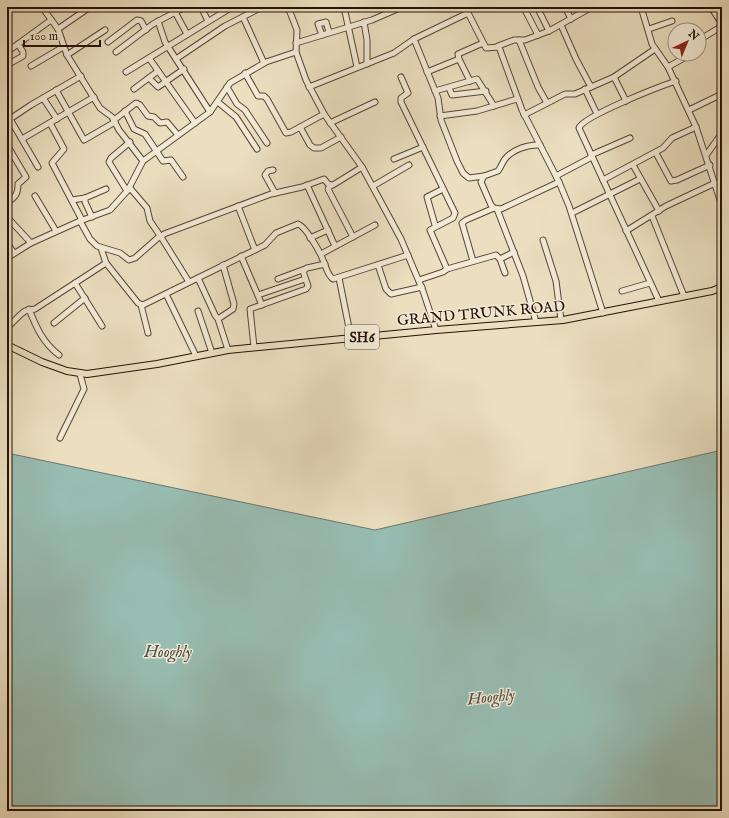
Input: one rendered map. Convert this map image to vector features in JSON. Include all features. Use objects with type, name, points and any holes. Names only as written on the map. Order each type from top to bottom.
[{"type":"main road","name":"GRAND TRUNK ROAD","points":[[7,345],[42,362],[67,371],[80,374],[102,373],[228,350],[436,330],[561,320],[722,287]]},
{"type":"street","points":[[42,7],[58,29],[67,55],[100,108],[110,114],[143,161]]},
{"type":"street","points":[[116,52],[158,21],[185,7]]},
{"type":"street","points":[[201,7],[208,21]]},
{"type":"street","points":[[126,72],[232,7]]},
{"type":"street","points":[[176,59],[215,32],[262,7]]},
{"type":"street","points":[[288,7],[297,30],[296,52],[309,87],[324,114],[362,167],[373,186],[419,280],[436,330]]},
{"type":"street","points":[[344,7],[357,67]]},
{"type":"street","points":[[296,43],[364,22],[402,7]]},
{"type":"street","points":[[465,7],[488,50],[514,40],[538,35],[548,31],[571,19],[584,9],[592,7]]},
{"type":"street","points":[[537,7],[548,31]]},
{"type":"street","points":[[565,7],[571,19]]},
{"type":"street","points":[[641,7],[655,50],[668,67],[676,81],[707,154],[722,206]]},
{"type":"street","points":[[707,35],[721,26],[710,7]]},
{"type":"street","points":[[58,29],[88,8]]},
{"type":"street","points":[[524,8],[538,35]]},
{"type":"street","points":[[175,12],[187,34]]},
{"type":"street","points":[[309,87],[394,53],[414,39],[468,13]]},
{"type":"street","points":[[243,17],[264,63]]},
{"type":"street","points":[[7,52],[51,20]]},
{"type":"street","points":[[108,42],[137,20],[141,21],[146,30]]},
{"type":"street","points":[[158,21],[162,37],[184,69],[210,112]]},
{"type":"street","points":[[649,29],[672,21]]},
{"type":"street","points":[[322,35],[318,24],[326,22],[329,32]]},
{"type":"street","points":[[364,22],[367,40],[368,64]]},
{"type":"street","points":[[561,25],[576,59],[591,87]]},
{"type":"street","points":[[67,55],[105,30]]},
{"type":"street","points":[[414,39],[435,91],[440,116],[463,173],[469,178],[484,176],[498,171],[505,159],[521,149],[529,146],[540,145]]},
{"type":"street","points":[[519,40],[538,87],[547,103]]},
{"type":"street","points":[[470,81],[458,56],[460,53],[483,43]]},
{"type":"street","points":[[7,65],[23,56],[23,52],[18,44]]},
{"type":"street","points":[[498,46],[508,68],[517,99],[559,182],[572,213],[603,312]]},
{"type":"street","points":[[31,66],[63,47]]},
{"type":"street","points":[[524,114],[565,94],[575,94],[614,77],[655,50]]},
{"type":"street","points":[[7,258],[31,243],[56,231],[110,210],[128,190],[143,161],[210,112],[227,87],[235,79],[264,63],[296,52]]},
{"type":"street","points":[[149,58],[195,123]]},
{"type":"street","points":[[427,72],[459,59]]},
{"type":"street","points":[[668,67],[677,62]]},
{"type":"street","points":[[148,78],[156,87],[184,69]]},
{"type":"street","points":[[134,89],[158,71]]},
{"type":"street","points":[[245,73],[258,96],[264,96],[267,99],[286,133],[324,114]]},
{"type":"street","points":[[38,167],[22,139],[8,120],[81,76]]},
{"type":"street","points":[[401,77],[408,93],[401,98],[400,102],[443,189],[454,216],[435,225],[430,230],[447,269]]},
{"type":"street","points":[[614,77],[626,101]]},
{"type":"street","points":[[435,91],[475,79],[479,80],[494,106]]},
{"type":"street","points":[[659,301],[579,128],[584,121],[597,114],[676,81]]},
{"type":"street","points":[[227,87],[237,104],[245,110],[267,143]]},
{"type":"street","points":[[449,88],[452,95],[486,91]]},
{"type":"street","points":[[585,89],[597,114]]},
{"type":"street","points":[[56,90],[84,140],[114,121],[134,104],[138,104],[148,116],[154,117],[160,122],[167,122],[178,135]]},
{"type":"street","points":[[689,110],[722,94]]},
{"type":"street","points":[[22,139],[94,97]]},
{"type":"street","points":[[43,98],[57,119]]},
{"type":"street","points":[[440,116],[473,111],[517,99]]},
{"type":"street","points":[[218,102],[236,116],[257,149]]},
{"type":"street","points":[[330,123],[375,102]]},
{"type":"street","points":[[125,111],[134,129],[143,132],[164,162],[171,160],[184,177]]},
{"type":"street","points":[[50,123],[64,149],[52,163],[72,200],[90,239],[101,248],[117,252],[129,260],[135,258],[166,232],[275,193],[324,179],[331,185]]},
{"type":"street","points":[[300,127],[314,148],[321,148],[341,137]]},
{"type":"street","points":[[603,180],[666,146],[672,138],[696,127]]},
{"type":"street","points":[[707,154],[722,133]]},
{"type":"street","points":[[556,176],[592,156],[630,138]]},
{"type":"street","points":[[130,142],[109,162],[128,190],[147,208],[150,221],[189,282]]},
{"type":"street","points":[[7,145],[26,177],[18,184],[16,196],[7,203]]},
{"type":"street","points":[[394,158],[423,147]]},
{"type":"street","points":[[656,152],[671,181],[677,180],[710,165]]},
{"type":"street","points":[[373,186],[409,165]]},
{"type":"street","points":[[633,165],[659,211]]},
{"type":"street","points":[[353,236],[328,190],[331,185],[362,167]]},
{"type":"street","points":[[273,170],[268,171],[265,175],[275,193]]},
{"type":"street","points":[[484,176],[481,182],[482,186],[495,208],[514,252],[526,284],[536,322]]},
{"type":"street","points":[[572,213],[640,179]]},
{"type":"street","points":[[473,261],[462,223],[495,208],[505,207],[559,182]]},
{"type":"street","points":[[626,232],[659,211],[715,183]]},
{"type":"street","points":[[307,185],[335,246]]},
{"type":"street","points":[[72,200],[85,198],[106,189]]},
{"type":"street","points":[[435,225],[427,198],[443,189]]},
{"type":"street","points":[[35,196],[56,231]]},
{"type":"street","points":[[85,198],[85,202],[92,217]]},
{"type":"street","points":[[238,206],[256,250]]},
{"type":"street","points":[[652,216],[684,296]]},
{"type":"street","points":[[7,217],[31,243]]},
{"type":"street","points":[[321,254],[375,224]]},
{"type":"street","points":[[141,305],[144,305],[222,265],[268,244],[276,234],[295,225],[301,225],[321,254],[330,277],[333,279],[408,255]]},
{"type":"street","points":[[310,238],[328,230]]},
{"type":"street","points":[[544,240],[556,281],[561,320]]},
{"type":"street","points":[[7,243],[14,253]]},
{"type":"street","points":[[101,248],[106,263],[141,305],[148,334]]},
{"type":"street","points":[[500,259],[514,252]]},
{"type":"street","points":[[419,280],[443,272],[447,269],[496,255],[500,259],[505,273]]},
{"type":"street","points":[[241,256],[262,304]]},
{"type":"street","points":[[7,328],[20,315],[29,309],[35,309],[106,263]]},
{"type":"street","points":[[278,279],[305,269],[325,264]]},
{"type":"street","points":[[218,318],[233,309],[234,306],[222,265]]},
{"type":"street","points":[[378,265],[386,289],[391,294],[422,287]]},
{"type":"street","points":[[254,347],[250,312],[252,308],[306,290],[308,286],[303,271],[305,269]]},
{"type":"street","points":[[198,278],[214,315],[218,318],[228,350]]},
{"type":"street","points":[[339,278],[351,338]]},
{"type":"street","points":[[258,295],[305,279]]},
{"type":"street","points":[[75,283],[102,326]]},
{"type":"street","points":[[622,291],[650,283]]},
{"type":"street","points":[[166,294],[196,356]]},
{"type":"street","points":[[54,323],[85,298]]},
{"type":"street","points":[[29,309],[34,323],[45,342],[59,356]]},
{"type":"street","points":[[198,311],[212,353]]},
{"type":"street","points":[[60,438],[84,389],[80,374]]},
{"type":"water","name":"Hooghly","points":[[722,450],[722,811],[7,811],[7,453],[375,530]]}]
